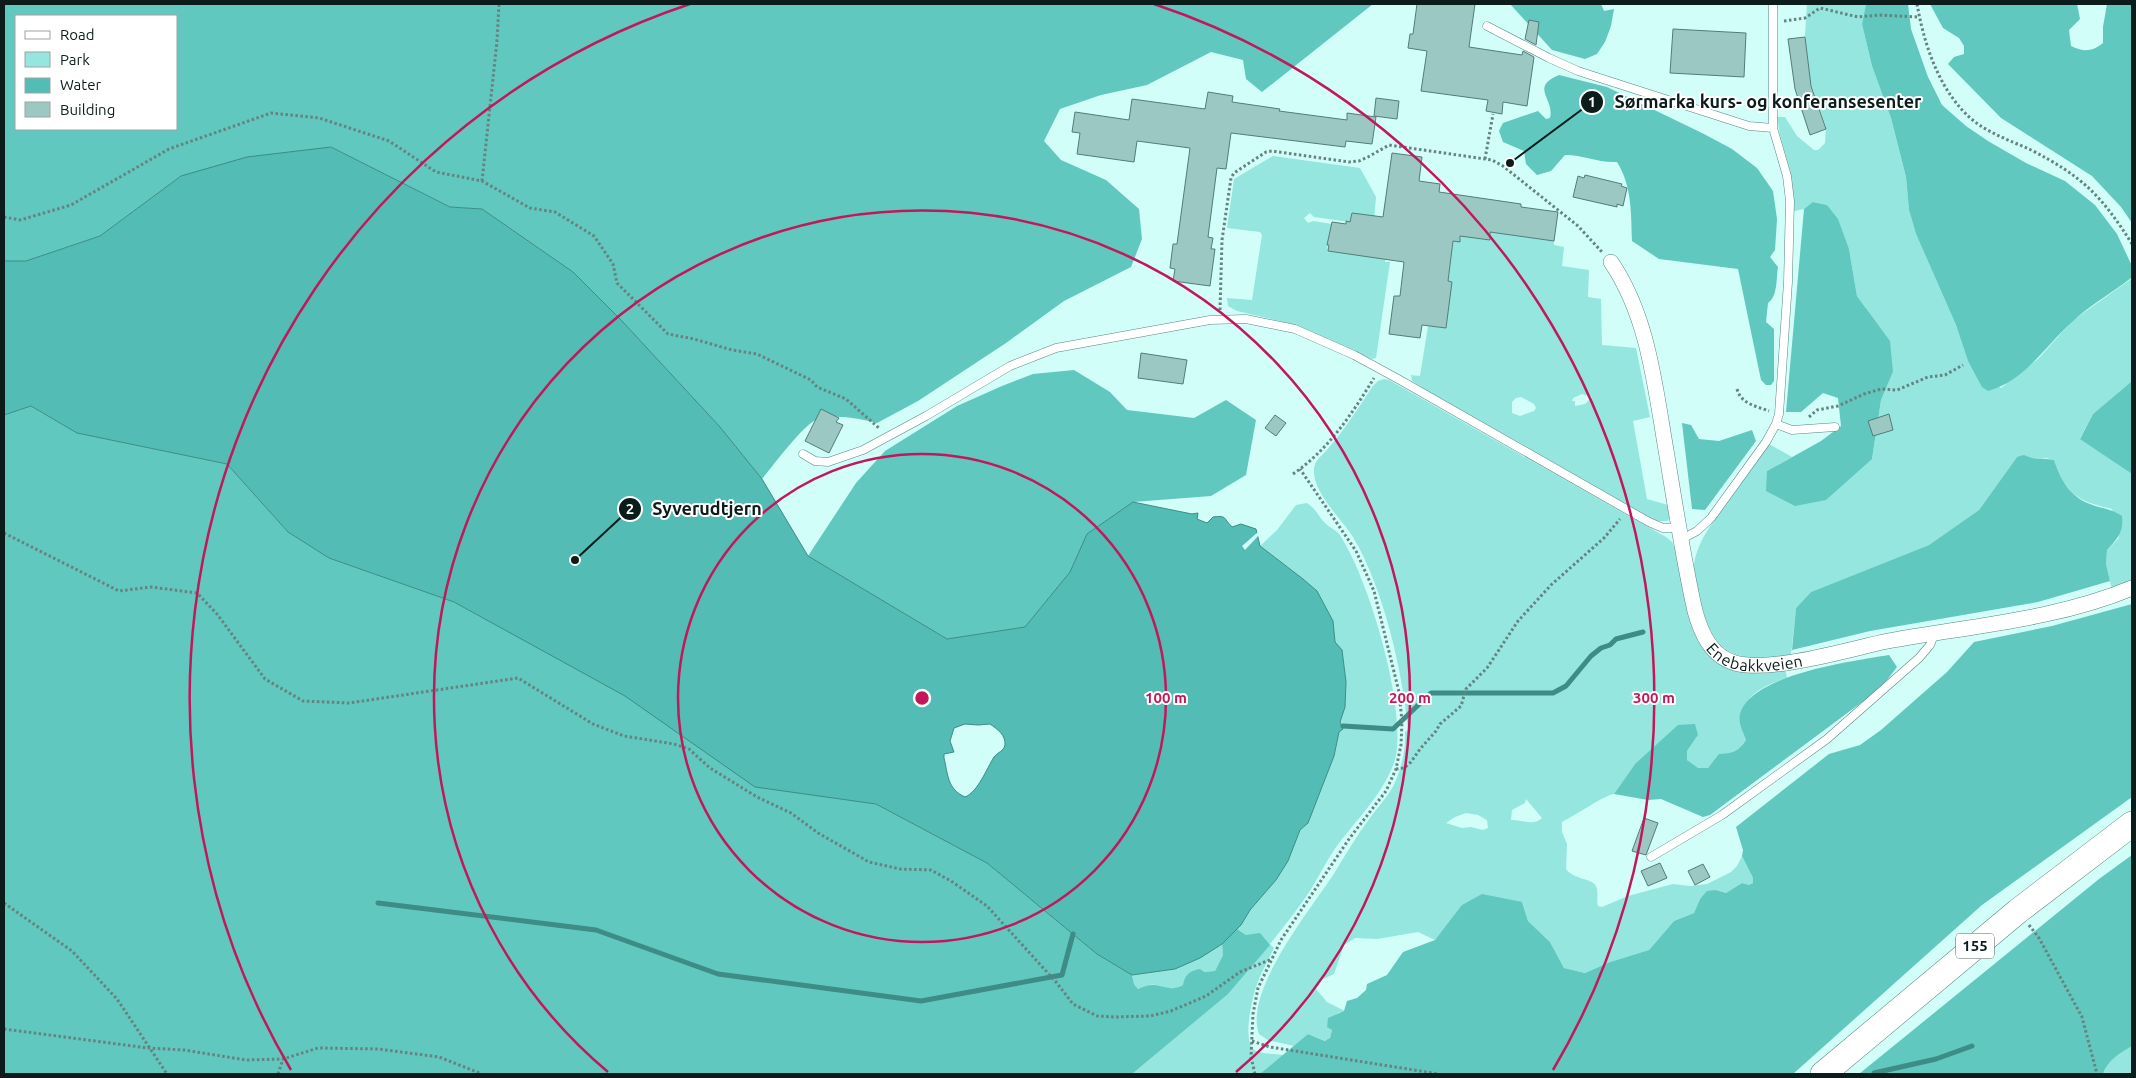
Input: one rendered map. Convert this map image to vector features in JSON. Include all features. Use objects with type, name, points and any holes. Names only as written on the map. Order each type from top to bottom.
[{"type":"main road","name":"155","points":[[1823,1074],[2018,911],[2132,824]]},
{"type":"street","name":"Enebakkveien","points":[[1611,262],[1629,291],[1642,332],[1657,395],[1691,596],[1700,627],[1704,637],[1716,651],[1735,663],[1758,666],[1784,663],[1935,633],[1997,624],[2077,606],[2132,588]]},
{"type":"lane","points":[[803,454],[815,461],[828,462],[862,450],[888,437],[1010,366],[1041,353],[1086,341],[1221,319],[1257,320],[1282,325],[1331,344],[1380,368],[1656,526],[1673,529],[1681,534],[1697,532],[1711,518],[1766,442],[1779,414],[1788,274],[1790,201],[1787,176],[1773,128],[1773,4]]},
{"type":"lane","points":[[1487,26],[1549,58],[1594,76],[1749,126],[1773,128]]},
{"type":"lane","points":[[1776,424],[1792,430],[1835,427]]},
{"type":"lane","points":[[1652,857],[1735,806],[1827,739],[1919,658],[1930,645],[1935,633]]},
{"type":"path","points":[[482,181],[497,41],[499,4]]},
{"type":"path","points":[[1917,4],[1919,17],[1930,51],[1943,83],[1966,115],[1993,132],[2048,159],[2083,182],[2107,205],[2132,244]]},
{"type":"path","points":[[1773,22],[1804,18],[1820,8],[1858,17],[1886,15],[1919,17]]},
{"type":"path","points":[[4,217],[20,220],[71,205],[170,149],[272,113],[318,118],[389,141],[436,172],[482,181],[530,208],[556,212],[594,236],[613,264],[616,283],[668,334],[732,350],[757,354],[811,380],[817,387],[846,398],[888,437]]},
{"type":"path","points":[[1486,159],[1494,114]]},
{"type":"path","points":[[1221,319],[1222,240],[1230,178],[1234,173],[1266,152],[1354,161],[1368,158],[1389,145],[1495,161],[1578,226],[1611,262]]},
{"type":"path","points":[[1838,406],[1877,389],[1897,390],[1928,377],[1944,375],[1964,365]]},
{"type":"path","points":[[1293,474],[1318,454],[1341,428],[1380,368]]},
{"type":"path","points":[[1737,389],[1740,397],[1748,404],[1779,414]]},
{"type":"path","points":[[1255,1074],[1251,1057],[1254,1002],[1258,988],[1281,940],[1339,853],[1386,792],[1396,769],[1401,745],[1401,708],[1392,659],[1374,591],[1356,551],[1300,469]]},
{"type":"path","points":[[1396,769],[1404,768],[1411,762],[1440,724],[1463,702],[1466,689],[1487,668],[1518,621],[1551,585],[1604,538],[1626,510]]},
{"type":"path","points":[[4,533],[119,591],[151,587],[197,593],[217,614],[265,679],[304,701],[349,703],[518,678],[593,724],[624,736],[689,748],[710,768],[757,798],[791,813],[818,833],[869,862],[887,864],[900,869],[931,870],[951,881],[987,906],[1044,968],[1073,1004],[1097,1016],[1150,1016],[1171,1012],[1206,996],[1240,972],[1272,959]]},
{"type":"path","points":[[4,903],[72,951],[117,1000],[167,1074]]},
{"type":"path","points":[[2018,911],[2039,938],[2079,1010],[2087,1030],[2097,1074]]},
{"type":"path","points":[[4,1029],[148,1048],[184,1050],[246,1060],[283,1059],[318,1048],[378,1049],[439,1057],[482,1074]]},
{"type":"path","points":[[1252,1041],[1270,1047],[1439,1074]]},
{"type":"path","points":[[278,1074],[283,1059]]},
{"type":"green space","points":[[1807,4],[1866,4],[1862,24],[1872,66],[1891,118],[1906,177],[1909,210],[1916,234],[1956,325],[1968,361],[2001,388],[2039,358],[2072,321],[2131,279],[2132,269],[2132,381],[2093,414],[2080,438],[2132,474],[2132,581],[2112,590],[2106,564],[2107,550],[2119,538],[2112,509],[2090,503],[2075,495],[2063,481],[2054,460],[2017,457],[1979,510],[1929,545],[1811,592],[1796,608],[1791,655],[1756,658],[1742,656],[1730,652],[1720,645],[1712,634],[1700,600],[1694,566],[1705,534],[1769,444],[1792,457],[1767,471],[1872,459],[1881,400],[1893,372],[1866,308],[1857,296],[1849,249],[1827,205],[1814,202],[1804,209],[1794,211],[1791,174],[1777,117],[1785,117],[1797,136],[1814,150],[1818,150],[1825,143],[1826,127],[1810,81],[1805,36]]},
{"type":"green space","points":[[1273,156],[1360,168],[1376,197],[1374,220],[1367,215],[1352,213],[1350,222],[1314,217],[1310,213],[1304,218],[1308,223],[1313,221],[1332,224],[1327,244],[1328,251],[1385,259],[1385,262],[1390,262],[1376,358],[1372,359],[1296,325],[1237,311],[1228,306],[1227,298],[1252,300],[1262,235],[1260,232],[1227,228],[1234,179]]},
{"type":"green space","points":[[1462,228],[1490,239],[1490,232],[1554,241],[1554,245],[1564,247],[1562,266],[1589,270],[1588,297],[1601,299],[1602,345],[1636,348],[1650,417],[1633,421],[1647,499],[1668,505],[1670,518],[1667,521],[1656,521],[1641,513],[1446,403],[1412,381],[1411,375],[1420,376],[1428,326],[1446,328],[1452,282],[1448,281],[1453,241],[1460,241]],"holes":[[[1582,394],[1592,397],[1585,404],[1575,406],[1575,401],[1572,401],[1573,398]],[[1521,397],[1534,404],[1536,408],[1534,411],[1520,416],[1512,413],[1512,402],[1516,398]]]},
{"type":"green space","points":[[1389,380],[1666,537],[1672,542],[1677,553],[1687,609],[1693,628],[1701,644],[1712,658],[1727,667],[1747,672],[1785,669],[1787,678],[1765,687],[1749,699],[1741,717],[1746,740],[1738,749],[1728,754],[1719,755],[1708,768],[1698,769],[1687,760],[1687,751],[1698,735],[1635,764],[1614,794],[1562,822],[1562,832],[1567,844],[1566,869],[1569,873],[1594,883],[1597,888],[1598,906],[1602,907],[1628,896],[1673,884],[1690,886],[1707,884],[1731,872],[1737,866],[1742,856],[1753,878],[1753,883],[1749,885],[1742,883],[1726,893],[1716,890],[1700,899],[1694,913],[1674,921],[1649,950],[1610,962],[1585,973],[1564,968],[1550,942],[1528,921],[1522,902],[1444,929],[1435,940],[1418,932],[1377,939],[1355,938],[1344,945],[1334,974],[1321,980],[1316,989],[1327,1002],[1345,1011],[1338,1013],[1327,1026],[1332,1030],[1330,1038],[1326,1041],[1308,1034],[1294,1046],[1268,1040],[1259,1034],[1257,1016],[1261,996],[1282,950],[1373,813],[1394,785],[1403,757],[1405,732],[1408,730],[1402,682],[1390,630],[1374,580],[1353,537],[1322,496],[1315,478],[1314,469],[1316,462],[1339,436],[1378,381]],"holes":[[[1526,799],[1542,818],[1535,822],[1511,820],[1512,810],[1525,803]],[[1466,813],[1478,815],[1487,820],[1488,828],[1483,830],[1471,827],[1462,828],[1446,823]]]},
{"type":"green space","points":[[1307,503],[1326,524],[1339,534],[1362,580],[1373,612],[1391,680],[1396,713],[1397,741],[1394,763],[1375,798],[1334,850],[1308,894],[1270,944],[1274,948],[1260,977],[1252,1002],[1248,1031],[1249,1040],[1256,1051],[1284,1055],[1260,1074],[1132,1074],[1227,995],[1246,935],[1237,929],[1250,910],[1276,880],[1288,861],[1300,830],[1308,823],[1334,756],[1339,731],[1341,730],[1340,722],[1345,707],[1346,682],[1343,658],[1335,642],[1333,621],[1317,591],[1260,546],[1277,530],[1296,505]]},
{"type":"green space","points":[[1222,944],[1223,955],[1215,971],[1204,972],[1178,988],[1162,988],[1153,984],[1138,989],[1134,984],[1132,975],[1175,969]]},
{"type":"green space","points":[[2132,1046],[2132,1074],[2103,1074],[2111,1061]]},
{"type":"shaded area","points":[[4,4],[1373,4],[1262,92],[1246,79],[1243,60],[1211,52],[1147,85],[1101,95],[1060,109],[1044,141],[1061,160],[1106,180],[1139,209],[1142,239],[1131,267],[1064,301],[1006,343],[918,401],[877,423],[855,418],[839,417],[816,420],[796,437],[762,479],[720,427],[622,321],[573,272],[482,209],[450,207],[331,147],[181,176],[100,236],[26,261],[4,261]]},
{"type":"shaded area","points":[[1510,4],[1601,4],[1604,11],[1614,9],[1611,26],[1605,42],[1597,54],[1585,59],[1552,50]]},
{"type":"shaded area","points":[[1866,4],[1908,4],[1911,29],[1928,77],[1942,105],[1966,126],[1988,141],[2026,163],[2065,181],[2095,205],[2117,234],[2132,266],[2131,278],[2079,316],[2024,371],[2001,386],[1988,391],[1982,387],[1968,361],[1956,325],[1916,234],[1909,210],[1906,177],[1891,118],[1872,66],[1862,24]]},
{"type":"shaded area","points":[[1930,4],[2077,4],[2080,19],[2069,30],[2071,46],[2087,50],[2103,43],[2103,27],[2107,4],[2132,4],[2132,223],[2121,207],[2092,176],[2001,118],[1948,64],[1954,57],[1964,54],[1964,46],[1959,38],[1943,28]]},
{"type":"shaded area","points":[[1559,75],[1607,87],[1732,149],[1757,168],[1773,191],[1777,219],[1775,250],[1770,257],[1778,267],[1775,292],[1768,303],[1766,322],[1774,329],[1774,381],[1771,385],[1766,385],[1761,380],[1738,269],[1659,259],[1632,241],[1628,190],[1617,162],[1565,155],[1551,171],[1537,175],[1526,164],[1524,151],[1503,142],[1499,131],[1503,123],[1538,111],[1546,119],[1550,118],[1551,111],[1544,89],[1550,80]]},
{"type":"shaded area","points":[[1813,202],[1827,205],[1838,219],[1849,249],[1857,296],[1890,341],[1893,372],[1881,400],[1872,459],[1826,500],[1795,506],[1766,491],[1767,471],[1821,441],[1841,426],[1838,398],[1823,393],[1801,412],[1786,412],[1804,209]]},
{"type":"shaded area","points":[[1074,370],[1110,392],[1127,410],[1194,418],[1226,400],[1256,420],[1246,475],[1211,496],[1133,502],[1087,534],[1070,572],[1025,627],[947,639],[808,556],[856,483],[885,451],[957,406],[1002,386],[1033,374]]},
{"type":"shaded area","points":[[2132,381],[2132,474],[2080,439],[2093,414]]},
{"type":"shaded area","points":[[31,406],[77,433],[227,464],[288,532],[329,558],[454,602],[626,696],[755,786],[876,804],[987,863],[1097,954],[1132,975],[1134,984],[1138,989],[1153,985],[1176,988],[1183,985],[1186,976],[1193,971],[1200,969],[1204,972],[1215,971],[1223,955],[1222,944],[1237,929],[1246,935],[1260,933],[1270,945],[1227,995],[1132,1074],[4,1074],[4,415]]},
{"type":"shaded area","points":[[1682,423],[1691,425],[1699,439],[1719,441],[1752,430],[1756,441],[1705,510],[1692,509]]},
{"type":"shaded area","points":[[2024,455],[2054,460],[2063,481],[2076,497],[2090,504],[2114,511],[2122,516],[2121,531],[2117,539],[2107,550],[2106,564],[2110,581],[2038,602],[1870,631],[1792,650],[1796,608],[1811,592],[1929,545],[1979,510],[2017,457]]},
{"type":"shaded area","points":[[2132,604],[2132,797],[1982,905],[1793,1074],[1260,1074],[1308,1034],[1325,1041],[1330,1038],[1332,1030],[1327,1027],[1328,1018],[1344,1011],[1347,1001],[1357,998],[1366,990],[1367,984],[1387,975],[1403,952],[1435,940],[1462,905],[1482,894],[1522,902],[1528,921],[1550,942],[1564,968],[1585,973],[1610,962],[1649,950],[1674,921],[1694,913],[1700,899],[1707,891],[1716,890],[1726,893],[1742,883],[1749,885],[1753,883],[1753,878],[1742,856],[1743,850],[1736,827],[1829,754],[1860,745],[1881,730],[1947,672],[1974,642],[2052,626]]},
{"type":"shaded area","points":[[1889,655],[1897,667],[1881,688],[1710,815],[1703,817],[1661,799],[1648,800],[1614,794],[1635,764],[1678,725],[1695,724],[1698,735],[1687,751],[1687,760],[1698,768],[1708,768],[1719,754],[1735,751],[1746,740],[1740,724],[1740,714],[1748,700],[1763,689],[1783,679],[1806,672],[1852,661]]},
{"type":"shaded area","points":[[2132,855],[2132,1046],[2111,1061],[2103,1074],[1859,1074],[2099,879]]},
{"type":"water","points":[[331,147],[450,207],[482,209],[573,272],[622,321],[720,427],[762,479],[808,556],[947,639],[1025,627],[1070,572],[1087,534],[1133,502],[1192,514],[1198,513],[1197,519],[1207,523],[1213,517],[1221,516],[1232,527],[1241,524],[1256,529],[1260,546],[1317,591],[1333,621],[1335,642],[1342,650],[1346,682],[1345,707],[1340,722],[1343,729],[1339,732],[1334,756],[1308,823],[1300,830],[1288,861],[1276,880],[1250,910],[1241,925],[1222,944],[1200,958],[1175,969],[1132,975],[1097,954],[987,863],[876,804],[755,787],[625,696],[454,602],[329,558],[288,532],[227,464],[77,433],[31,406],[4,415],[4,261],[26,261],[100,236],[181,176],[247,157]],"holes":[[[965,724],[990,724],[993,726],[1003,735],[1005,745],[994,757],[978,785],[965,797],[959,794],[952,785],[944,754],[954,752],[950,741],[954,728]]]},
{"type":"pier","points":[[1258,532],[1260,534],[1245,550],[1242,546]]},
{"type":"building","points":[[1417,4],[1475,4],[1469,47],[1522,55],[1523,51],[1534,57],[1527,106],[1503,102],[1502,114],[1486,111],[1488,100],[1421,91],[1427,51],[1408,48],[1410,34],[1413,34]]},
{"type":"building","points":[[1529,20],[1539,22],[1536,45],[1525,39]]},
{"type":"building","points":[[1673,29],[1746,33],[1744,77],[1670,73]]},
{"type":"building","points":[[1805,37],[1811,86],[1826,129],[1810,135],[1795,89],[1788,39]]},
{"type":"building","points":[[1208,92],[1233,96],[1232,102],[1280,109],[1279,111],[1347,120],[1347,113],[1376,117],[1372,144],[1346,141],[1345,147],[1231,133],[1226,169],[1217,168],[1208,237],[1213,238],[1211,249],[1215,249],[1210,286],[1173,281],[1175,269],[1170,268],[1173,244],[1177,244],[1190,148],[1137,141],[1134,162],[1077,154],[1080,133],[1072,132],[1075,112],[1129,120],[1132,99],[1205,109]]},
{"type":"building","points":[[1376,98],[1399,101],[1397,119],[1374,116]]},
{"type":"building","points":[[1392,153],[1422,157],[1419,181],[1440,184],[1439,192],[1521,204],[1521,207],[1558,212],[1554,241],[1490,232],[1490,240],[1460,236],[1460,242],[1453,241],[1448,281],[1452,282],[1446,328],[1422,325],[1420,338],[1389,334],[1394,296],[1400,296],[1404,262],[1328,251],[1329,245],[1327,245],[1332,222],[1346,224],[1346,221],[1350,222],[1352,213],[1383,217]]},
{"type":"building","points":[[1585,175],[1622,184],[1621,186],[1627,188],[1623,206],[1617,204],[1617,207],[1573,197],[1578,176],[1584,178]]},
{"type":"building","points":[[1141,353],[1187,360],[1183,384],[1138,378]]},
{"type":"building","points":[[821,409],[839,418],[836,422],[843,425],[829,453],[805,441]]},
{"type":"building","points":[[1889,414],[1893,430],[1873,436],[1868,421]]},
{"type":"building","points":[[1275,415],[1286,423],[1276,436],[1265,428]]},
{"type":"building","points":[[1644,818],[1658,823],[1646,855],[1632,851]]},
{"type":"building","points":[[1660,863],[1667,878],[1648,886],[1641,871]]},
{"type":"building","points":[[1703,864],[1710,877],[1695,885],[1688,871]]},
{"type":"waterway","points":[[1343,726],[1393,729],[1431,693],[1553,693],[1566,686],[1591,656],[1601,648],[1610,645],[1616,639],[1643,632]]},
{"type":"waterway","points":[[378,903],[596,930],[718,974],[921,1001],[1062,975],[1073,934]]},
{"type":"waterway","points":[[1874,1073],[1936,1059],[1972,1046]]},
{"type":"place","name":"Sørmarka kurs- og konferansesenter","points":[[1510,163]]},
{"type":"place","name":"Syverudtjern","points":[[575,560]]}]
